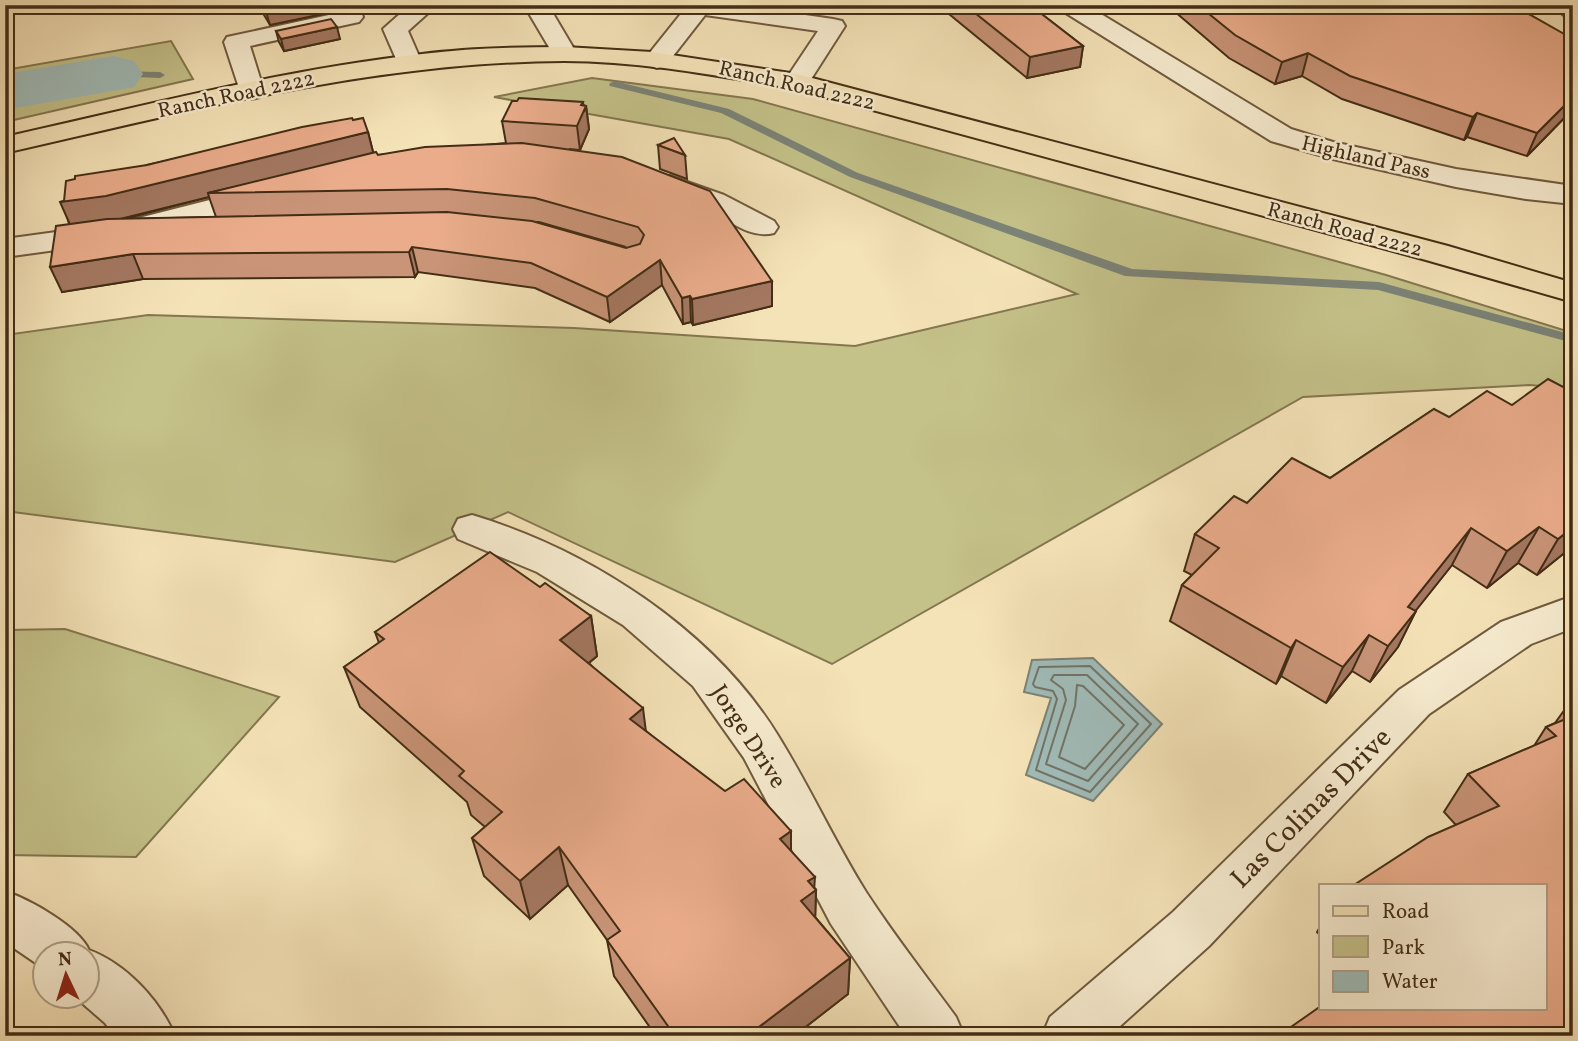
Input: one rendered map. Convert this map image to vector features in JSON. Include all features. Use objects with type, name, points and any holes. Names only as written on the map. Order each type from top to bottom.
[{"type":"main road","name":"Ranch Road 2222","points":[[5,145],[346,70],[462,57],[565,54],[657,60],[699,64],[797,82],[1423,250],[1573,293]]},
{"type":"street","points":[[395,29],[425,5]]},
{"type":"street","points":[[672,5],[833,26],[797,82]]},
{"type":"street","name":"Highland Pass","points":[[1069,5],[1281,135],[1317,149],[1527,192],[1573,195]]},
{"type":"street","points":[[1563,5],[1573,11]]},
{"type":"street","points":[[543,6],[565,54]]},
{"type":"street","points":[[657,60],[699,7]]},
{"type":"street","points":[[251,91],[236,42],[349,11],[395,29],[409,63]]},
{"type":"street","points":[[641,175],[714,201],[763,227]]},
{"type":"street","points":[[5,248],[117,232],[286,189]]},
{"type":"street","points":[[117,232],[236,230]]},
{"type":"street","name":"Jorge Drive","points":[[472,529],[551,562],[638,614],[708,674],[760,745],[849,908],[937,1036]]},
{"type":"street","name":"Las Colinas Drive","points":[[1069,1036],[1191,929],[1414,702],[1516,633],[1573,611]]},
{"type":"street","points":[[5,914],[44,940]]},
{"type":"street","points":[[102,986],[124,1005],[148,1036]]},
{"type":"green space","points":[[171,41],[193,79],[5,122],[5,70]]},
{"type":"green space","points":[[592,78],[753,99],[1386,275],[1573,333],[1573,389],[1530,385],[1303,397],[832,664],[508,512],[395,562],[13,512],[5,514],[5,335],[148,315],[574,328],[855,346],[1077,294],[729,139],[494,97]]},
{"type":"green space","points":[[65,629],[279,697],[136,857],[5,855],[5,630]]},
{"type":"water","points":[[1093,658],[1162,724],[1093,801],[1026,775],[1051,698],[1024,692],[1032,660]]},
{"type":"building","points":[[965,5],[1030,5],[1083,46],[1030,57]]},
{"type":"building","points":[[1198,5],[1513,5],[1573,39],[1573,97],[1537,133],[1477,113],[1473,117],[1350,76],[1308,53],[1282,62],[1235,35]]},
{"type":"building","points":[[331,19],[337,27],[281,39],[276,31]]},
{"type":"building","points":[[519,98],[583,102],[581,105],[586,106],[577,126],[502,121],[512,101]]},
{"type":"building","points":[[363,118],[368,132],[106,196],[60,202],[64,201],[66,181],[75,179],[75,176],[147,165],[302,127]]},
{"type":"building","points":[[674,138],[685,155],[658,145]]},
{"type":"building","points":[[522,143],[622,157],[710,191],[772,281],[692,299],[690,296],[682,298],[660,260],[607,297],[531,263],[412,247],[409,252],[133,254],[50,267],[56,226],[107,219],[447,212],[532,221],[626,248],[640,244],[644,235],[638,227],[535,198],[447,189],[208,193],[376,152],[378,155],[425,147]]},
{"type":"building","points":[[1548,379],[1573,392],[1573,527],[1558,539],[1539,527],[1507,551],[1471,528],[1408,607],[1416,611],[1388,646],[1369,635],[1343,667],[1296,640],[1291,648],[1182,585],[1219,548],[1195,534],[1234,496],[1247,503],[1292,458],[1330,478],[1434,409],[1449,417],[1487,391],[1512,405]]},
{"type":"building","points":[[490,552],[540,587],[545,583],[591,616],[560,640],[643,708],[630,719],[725,791],[744,779],[791,831],[780,839],[815,877],[808,881],[816,890],[801,901],[850,958],[747,1036],[675,1036],[607,940],[620,931],[559,847],[520,881],[472,838],[502,812],[459,776],[464,771],[344,667],[384,639],[375,632]]},
{"type":"building","points":[[1573,716],[1573,1036],[1278,1036],[1319,1007],[1319,1010],[1546,1010],[1546,884],[1356,884],[1428,837],[1499,806],[1468,774],[1556,736],[1546,727]]},
{"type":"waterway","points":[[113,74],[160,75]]},
{"type":"waterway","points":[[5,92],[113,74]]},
{"type":"waterway","points":[[614,84],[725,111],[854,175],[1130,273],[1379,286],[1573,339]]}]
